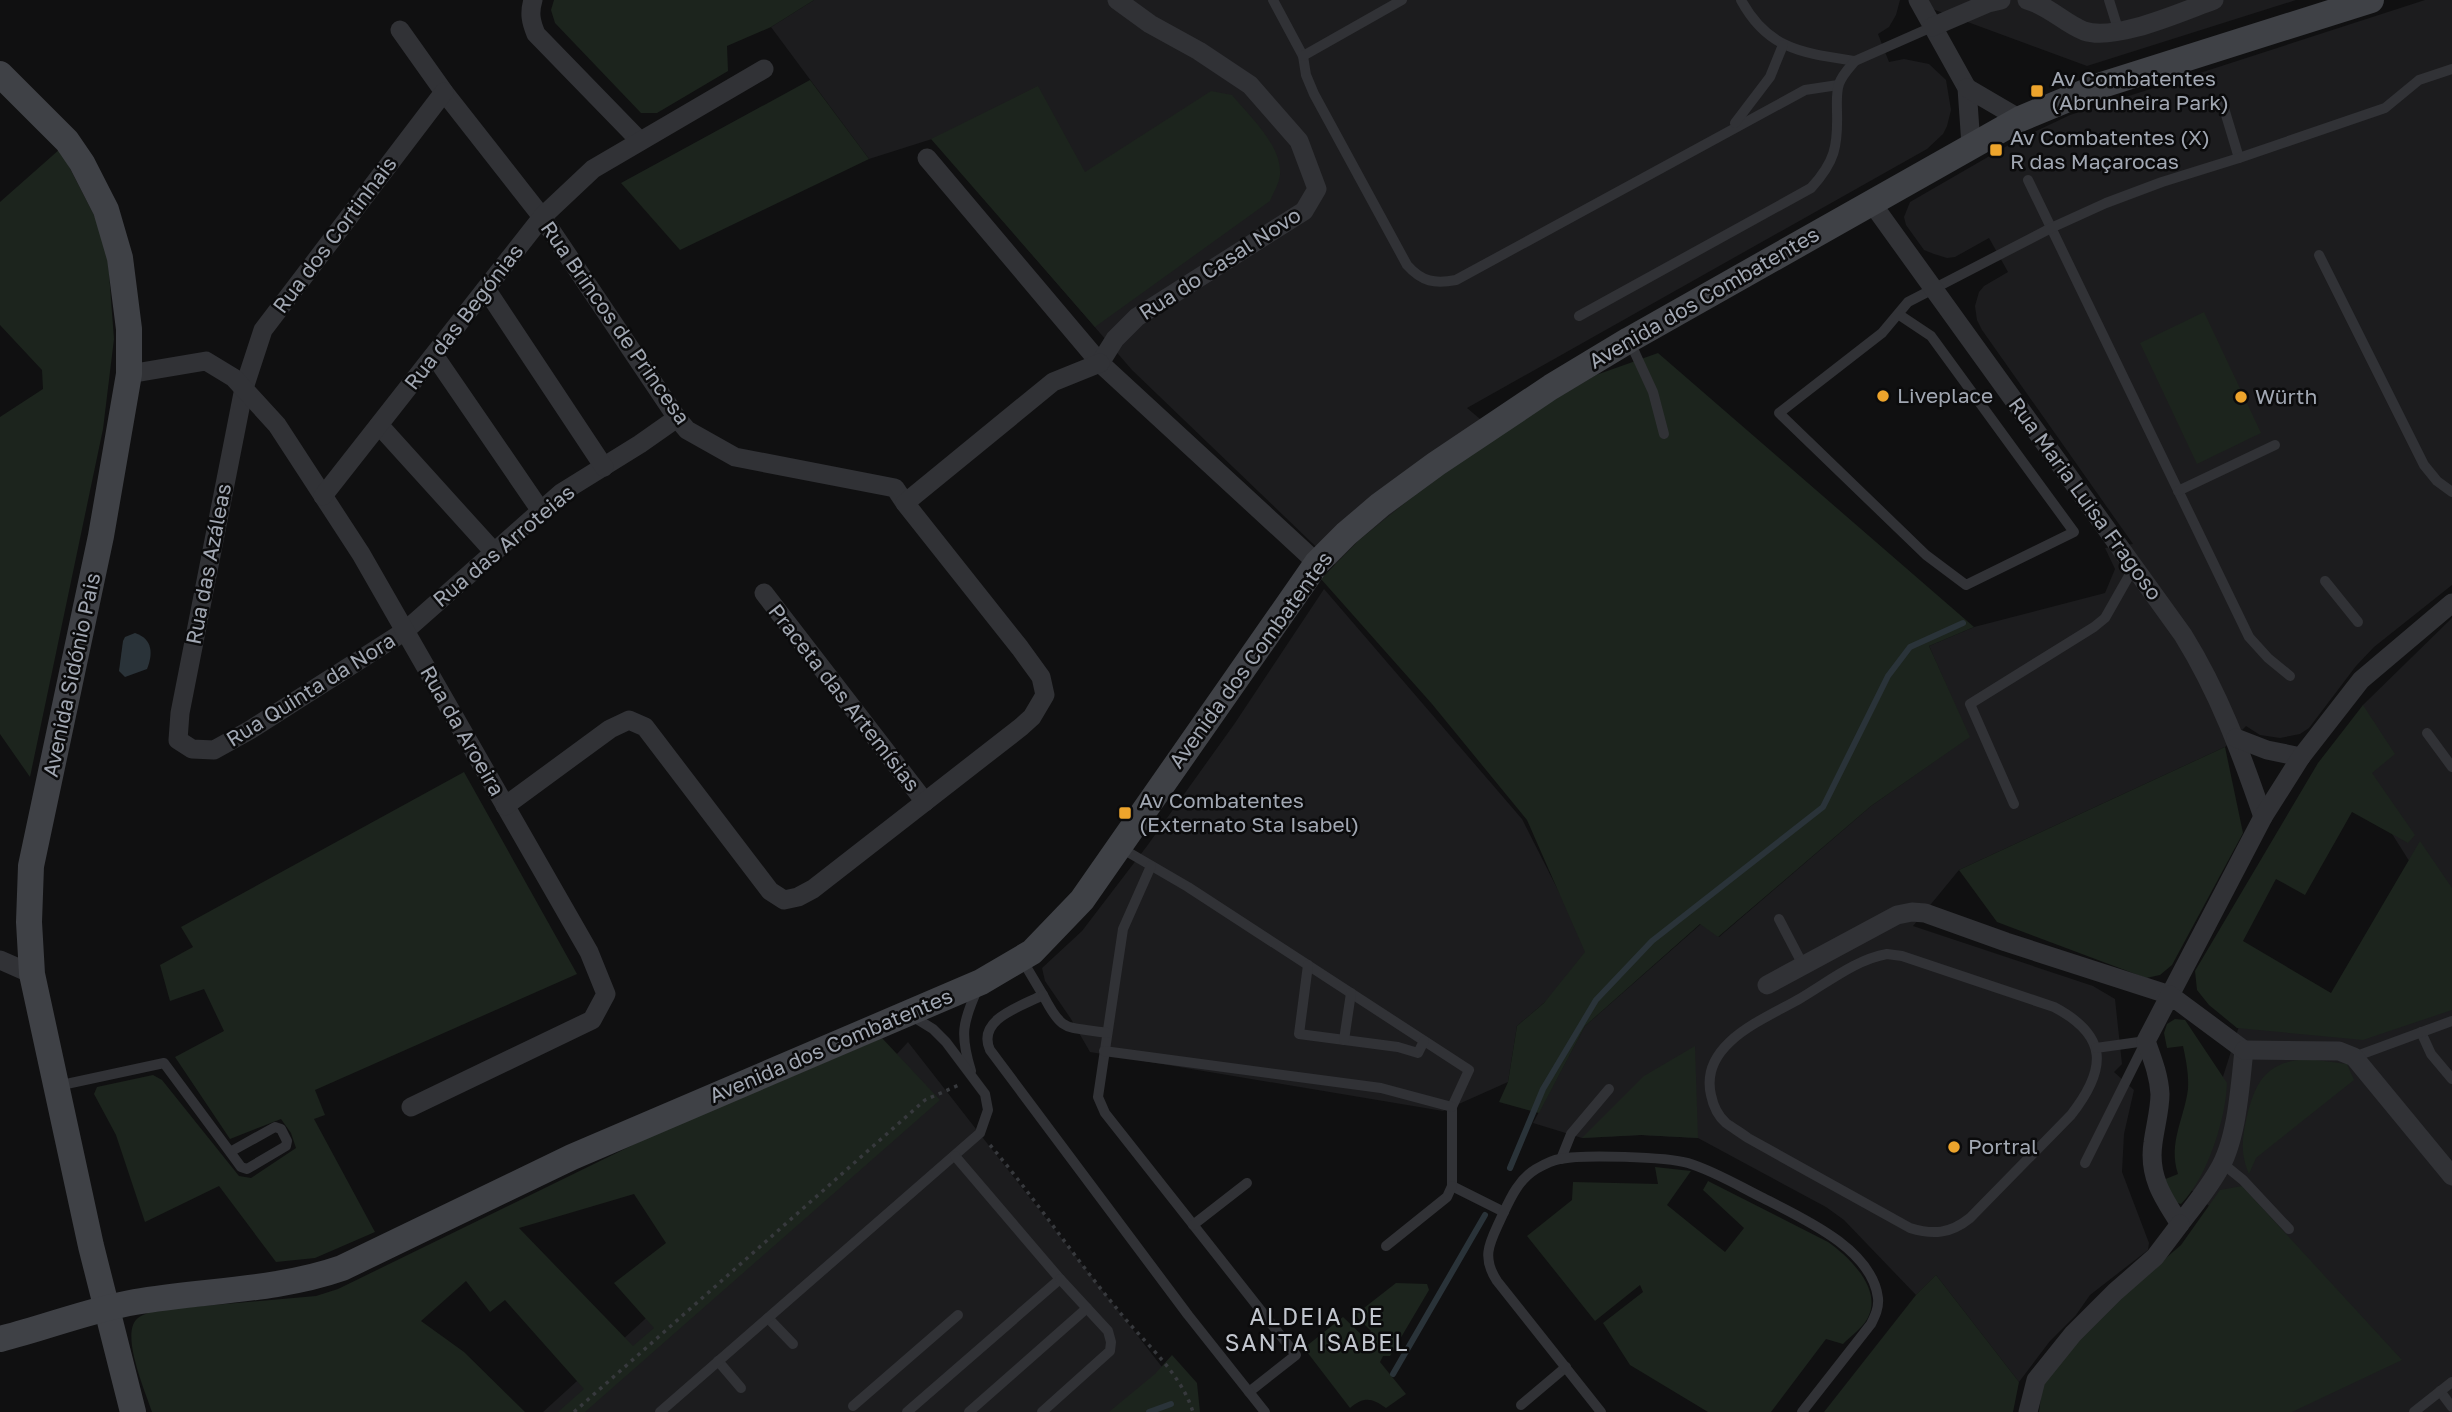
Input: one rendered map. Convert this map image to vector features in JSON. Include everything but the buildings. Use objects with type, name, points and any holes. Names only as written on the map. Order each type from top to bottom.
[{"type":"street","points":[[533,0],[531,23],[536,34],[640,141]]},
{"type":"street","name":"Rua do Casal Novo","points":[[1100,363],[1115,340],[1137,317],[1304,211],[1317,189],[1299,141],[1250,85],[1199,51],[1150,24],[1117,0]]},
{"type":"street","points":[[1918,0],[1967,88],[1971,145]]},
{"type":"street","points":[[1932,27],[1961,11],[2001,0]]},
{"type":"street","points":[[2035,1],[2084,30],[2108,34],[2214,0]]},
{"type":"street","name":"Avenida dos Combatentes","points":[[0,1339],[135,1302],[313,1276],[342,1268],[572,1157],[981,982],[1032,952],[1082,900],[1317,563],[1380,505],[1436,464],[1551,387],[1629,340],[2020,119],[2102,85],[2371,0]]},
{"type":"street","name":"Rua Brincos de Princesa","points":[[400,30],[444,92],[542,217],[687,430],[735,457],[895,488],[1041,677],[1045,695],[1032,717],[925,802]]},
{"type":"street","name":"Rua das Begónias","points":[[323,496],[542,217],[593,169],[764,69]]},
{"type":"street","name":"Avenida Sidónio Pais","points":[[0,74],[67,141],[82,163],[106,210],[120,258],[130,329],[129,374],[102,536],[32,866],[29,922],[32,974],[91,1246],[132,1412]]},
{"type":"street","points":[[1967,88],[2020,119]]},
{"type":"street","name":"Rua dos Cortinhais","points":[[244,388],[264,330],[444,92]]},
{"type":"street","points":[[927,158],[1100,363],[1317,563]]},
{"type":"street","name":"Rua Maria Luisa Fragoso","points":[[1871,202],[2198,659],[2236,738],[2263,817]]},
{"type":"street","points":[[486,289],[604,467]]},
{"type":"street","points":[[434,355],[541,511]]},
{"type":"street","name":"Rua da Aroeira","points":[[129,374],[206,361],[234,378],[277,425],[361,554],[589,952],[607,993],[592,1020],[411,1107]]},
{"type":"street","points":[[905,503],[1053,382],[1100,363]]},
{"type":"street","name":"Rua das Azáleas","points":[[178,740],[180,713],[244,388]]},
{"type":"street","name":"Rua das Arroteias","points":[[405,631],[561,493],[677,418]]},
{"type":"street","points":[[379,425],[494,552]]},
{"type":"street","name":"Praceta das Artemísias","points":[[764,593],[925,802]]},
{"type":"street","points":[[2180,1224],[2159,1192],[2153,1170],[2152,1147],[2160,1097],[2158,1078],[2146,1041],[2263,817],[2301,758],[2361,680],[2452,603]]},
{"type":"street","name":"Rua Quinta da Nora","points":[[178,740],[192,749],[214,750],[405,631]]},
{"type":"street","points":[[505,806],[610,729],[629,720],[645,727],[770,891],[784,900],[813,890],[925,802]]},
{"type":"street","points":[[2236,738],[2267,750],[2301,758]]},
{"type":"street","points":[[1767,985],[1897,915],[1925,913],[2170,995],[2244,1050],[2339,1051],[2354,1057],[2452,1176]]},
{"type":"street","points":[[0,960],[32,974]]},
{"type":"street","points":[[2028,1412],[2036,1380],[2073,1334],[2155,1257],[2222,1163],[2237,1114],[2244,1050]]},
{"type":"lane","points":[[1273,0],[1303,56],[1306,75],[1314,94],[1407,265],[1417,276],[1427,281],[1441,283],[1456,279],[1804,90],[1838,85]]},
{"type":"lane","points":[[1303,56],[1402,0]]},
{"type":"lane","points":[[1741,0],[1761,30],[1783,45],[1808,54],[1855,61]]},
{"type":"lane","points":[[2109,0],[2119,32]]},
{"type":"lane","points":[[1579,316],[1811,188],[1831,164],[1838,137],[1838,85],[1855,61],[1932,27]]},
{"type":"lane","points":[[1728,131],[1770,77],[1783,45]]},
{"type":"lane","points":[[1898,314],[1931,336],[2074,532],[1966,585],[1926,555],[1779,413],[1882,333],[1908,302],[2051,228],[2162,182],[2385,108],[2419,80],[2452,69]]},
{"type":"lane","points":[[2223,105],[2239,158]]},
{"type":"lane","points":[[2028,180],[2249,637],[2268,658],[2291,676]]},
{"type":"lane","points":[[2319,254],[2424,465],[2437,481],[2452,492]]},
{"type":"lane","points":[[1629,340],[1654,392],[1664,434]]},
{"type":"lane","points":[[2178,491],[2275,445]]},
{"type":"lane","points":[[2014,804],[1970,704],[2094,628],[2105,618],[2134,567]]},
{"type":"lane","points":[[2325,581],[2358,622]]},
{"type":"lane","points":[[2427,733],[2452,767]]},
{"type":"lane","points":[[1119,846],[1188,887],[1469,1070],[1452,1107],[1452,1186],[1447,1197],[1386,1246]]},
{"type":"lane","points":[[1151,866],[1123,929],[1098,1088],[1101,1105],[1296,1355],[1249,1392]]},
{"type":"lane","points":[[1779,919],[1803,965]]},
{"type":"lane","points":[[1887,954],[1902,956],[2054,1006],[2074,1017],[2087,1030],[2096,1048],[2094,1080],[2071,1115],[1970,1218],[1957,1228],[1941,1233],[1926,1233],[1910,1228],[1748,1138],[1724,1121],[1712,1104],[1708,1084],[1710,1067],[1720,1050],[1741,1033],[1864,961],[1887,954]]},
{"type":"lane","points":[[1021,958],[1055,1018],[1064,1026],[1107,1033]]},
{"type":"lane","points":[[1308,965],[1299,1034],[1398,1047],[1418,1053],[1424,1041]]},
{"type":"lane","points":[[974,1078],[962,1035],[968,1009],[981,982]]},
{"type":"lane","points":[[1344,1040],[1351,993]]},
{"type":"lane","points":[[1043,995],[996,1019],[987,1034],[990,1049],[1188,1315],[1265,1412]]},
{"type":"lane","points":[[660,1412],[980,1133],[988,1110],[985,1094],[933,1029],[906,1013]]},
{"type":"lane","points":[[2354,1057],[2452,1021]]},
{"type":"lane","points":[[2421,1032],[2431,1054],[2452,1079]]},
{"type":"lane","points":[[2096,1048],[2146,1041]]},
{"type":"lane","points":[[2085,1163],[2146,1041]]},
{"type":"lane","points":[[1104,1051],[1381,1088],[1409,1093],[1452,1107]]},
{"type":"lane","points":[[56,1087],[164,1063],[241,1167],[247,1169],[286,1146],[287,1141],[281,1129],[275,1127],[230,1152]]},
{"type":"lane","points":[[1561,1158],[1572,1134],[1609,1089]]},
{"type":"lane","points":[[955,1156],[1108,1331],[1110,1351],[1042,1412]]},
{"type":"lane","points":[[1601,1412],[1492,1272],[1487,1255],[1513,1193],[1533,1171],[1561,1158],[1686,1162],[1789,1212],[1831,1236],[1856,1256],[1874,1285],[1878,1308],[1871,1324],[1802,1412]]},
{"type":"lane","points":[[2222,1163],[2243,1180],[2289,1229]]},
{"type":"lane","points":[[1193,1225],[1247,1183]]},
{"type":"lane","points":[[1452,1186],[1504,1212]]},
{"type":"lane","points":[[907,1412],[1060,1279]]},
{"type":"lane","points":[[970,1412],[1087,1308]]},
{"type":"lane","points":[[853,1407],[958,1315]]},
{"type":"lane","points":[[768,1318],[793,1344]]},
{"type":"lane","points":[[718,1361],[741,1388]]},
{"type":"lane","points":[[1521,1405],[1566,1367]]},
{"type":"lane","points":[[2414,1412],[2452,1382]]},
{"type":"lane","points":[[2440,1391],[2452,1407]]},
{"type":"path","points":[[574,1412],[925,1100],[974,1078]]},
{"type":"path","points":[[980,1133],[1029,1192],[1117,1309],[1180,1381],[1193,1412]]},
{"type":"shaded area","points":[[554,0],[814,0],[771,27],[727,46],[728,71],[657,113],[641,113],[555,23],[551,10]]},
{"type":"shaded area","points":[[814,0],[1900,0],[1889,27],[1878,34],[1889,62],[1904,59],[1929,64],[1946,80],[1951,110],[1943,134],[1927,149],[1467,408],[1498,434],[1359,540],[1335,565],[1132,370],[932,139],[869,159],[771,27]]},
{"type":"shaded area","points":[[1908,0],[2296,0],[2087,66]]},
{"type":"shaded area","points":[[2425,0],[2452,0],[2452,585],[2374,647],[2356,666],[2309,728],[2300,734],[2280,738],[2260,735],[2246,726],[2225,747],[1959,870],[1913,926],[2093,986],[2115,999],[2122,1064],[2114,1072],[2134,1090],[2124,1134],[2122,1172],[2149,1243],[2148,1250],[2090,1295],[2019,1382],[1936,1275],[1916,1295],[1844,1220],[1826,1207],[1698,1138],[1641,1135],[1582,1138],[1533,1123],[1585,1026],[1701,924],[1719,937],[1871,806],[1969,737],[1929,646],[1974,627],[2105,593],[2115,569],[2105,548],[2133,544],[1977,320],[1975,306],[1979,292],[1984,286],[2008,272],[1989,238],[1955,257],[1947,258],[1924,250],[1906,225],[1904,217],[1910,202],[2019,139],[2070,115]]},
{"type":"shaded area","points":[[810,80],[869,159],[680,250],[621,183]]},
{"type":"shaded area","points":[[1038,86],[1085,172],[1211,91],[1232,95],[1264,132],[1276,153],[1280,175],[1270,201],[1095,327],[931,139]]},
{"type":"shaded area","points":[[60,149],[96,219],[108,260],[114,339],[103,429],[30,777],[0,734],[0,417],[43,389],[42,370],[0,325],[0,202]]},
{"type":"shaded area","points":[[2204,312],[2261,433],[2197,464],[2140,343]]},
{"type":"shaded area","points":[[1658,353],[1974,627],[1929,646],[1970,737],[1871,806],[1718,937],[1700,924],[1585,1026],[1539,1113],[1499,1102],[1508,1082],[1517,1026],[1544,1003],[1585,952],[1527,820],[1432,704],[1321,579],[1359,540],[1498,434],[1596,375]]},
{"type":"shaded area","points":[[1324,589],[1522,819],[1591,955],[1517,1026],[1508,1082],[1443,1111],[1090,1052],[1045,981],[1042,968],[1082,931],[1147,846],[1235,723]]},
{"type":"shaded area","points":[[2452,618],[2452,929],[2338,748],[2363,705]]},
{"type":"shaded area","points":[[135,633],[148,643],[151,653],[149,663],[147,669],[125,677],[119,671],[123,641],[125,637]]},
{"type":"shaded area","points":[[2363,705],[2395,754],[2372,773],[2415,835],[2408,843],[2352,812],[2305,895],[2276,879],[2243,941],[2331,993],[2420,841],[2452,888],[2452,1010],[2363,1040],[2237,1028],[2209,1005],[2197,990],[2195,971],[2318,763]]},
{"type":"shaded area","points":[[2225,747],[2243,833],[2172,965],[2160,975],[2146,978],[1997,922],[1959,870]]},
{"type":"shaded area","points":[[464,772],[577,974],[315,1090],[325,1115],[314,1119],[375,1232],[315,1258],[276,1262],[219,1186],[145,1222],[116,1135],[94,1094],[97,1087],[153,1075],[162,1080],[239,1176],[251,1178],[296,1148],[291,1133],[281,1119],[230,1139],[175,1057],[224,1031],[204,989],[170,1001],[160,965],[193,947],[181,927]]},
{"type":"shaded area","points":[[2452,982],[2452,1412],[2260,1412],[2370,1351],[2188,1187],[2240,1023]]},
{"type":"shaded area","points":[[2175,1019],[2185,1020],[2227,1083],[2219,1130],[2207,1164],[2181,1204],[2171,1201],[2163,1180],[2178,1174],[2175,1162],[2176,1141],[2188,1089],[2183,1046],[2167,1048],[2164,1033],[2167,1024]]},
{"type":"shaded area","points":[[882,1038],[940,1100],[585,1412],[558,1412],[584,1389],[505,1300],[490,1312],[466,1281],[421,1321],[464,1352],[525,1412],[152,1412],[132,1349],[133,1325],[138,1318],[158,1310],[316,1296],[338,1289],[645,1139]],"holes":[[[634,1194],[666,1243],[614,1283],[654,1328],[633,1346],[519,1228]]]},
{"type":"shaded area","points":[[908,1042],[1173,1381],[1121,1412],[543,1412],[689,1279]]},
{"type":"shaded area","points":[[1695,1046],[1698,1138],[1641,1135],[1582,1138],[1644,1076]]},
{"type":"shaded area","points":[[2308,1059],[2347,1064],[2354,1080],[2256,1158],[2249,1174],[2244,1159],[2243,1138],[2247,1116],[2260,1082],[2273,1068]]},
{"type":"shaded area","points":[[1655,1167],[1691,1171],[1667,1205],[1725,1252],[1744,1228],[1703,1190],[1708,1181],[1828,1242],[1845,1255],[1867,1283],[1872,1304],[1865,1323],[1843,1344],[1826,1339],[1771,1412],[1708,1412],[1630,1365],[1603,1323],[1643,1292],[1640,1285],[1595,1321],[1527,1236],[1572,1200],[1573,1182],[1658,1184]]},
{"type":"shaded area","points":[[2242,1186],[2402,1360],[2292,1412],[2039,1412],[2043,1382],[2096,1318],[2181,1245],[2220,1190]]},
{"type":"shaded area","points":[[1936,1275],[2019,1382],[2013,1412],[1824,1412],[1916,1295]]},
{"type":"shaded area","points":[[1396,1283],[1427,1284],[1429,1290],[1390,1356],[1383,1356],[1380,1362],[1406,1394],[1386,1408],[1368,1400],[1350,1408],[1304,1348],[1343,1317],[1365,1338],[1371,1331],[1355,1315]]},
{"type":"shaded area","points":[[1172,1355],[1197,1383],[1200,1412],[1109,1412],[1155,1374]]},
{"type":"waterway","points":[[1510,1168],[1543,1089],[1596,1000],[1652,941],[1823,807],[1888,676],[1910,647],[1963,623]]},
{"type":"waterway","points":[[1393,1374],[1485,1215]]},
{"type":"waterway","points":[[1149,1412],[1171,1404]]},
{"type":"place","name":"Av Combatentes (Abrunheira Park)","points":[[2037,91]]},
{"type":"place","name":"Av Combatentes (X) R das Maçarocas","points":[[1996,150]]},
{"type":"place","name":"Liveplace","points":[[1883,396]]},
{"type":"place","name":"Würth","points":[[2241,397]]},
{"type":"place","name":"Av Combatentes (Externato Sta Isabel)","points":[[1125,813]]},
{"type":"place","name":"Portral","points":[[1954,1147]]},
{"type":"district","name":"ALDEIA DE SANTA ISABEL","points":[[1317,1330]]}]
